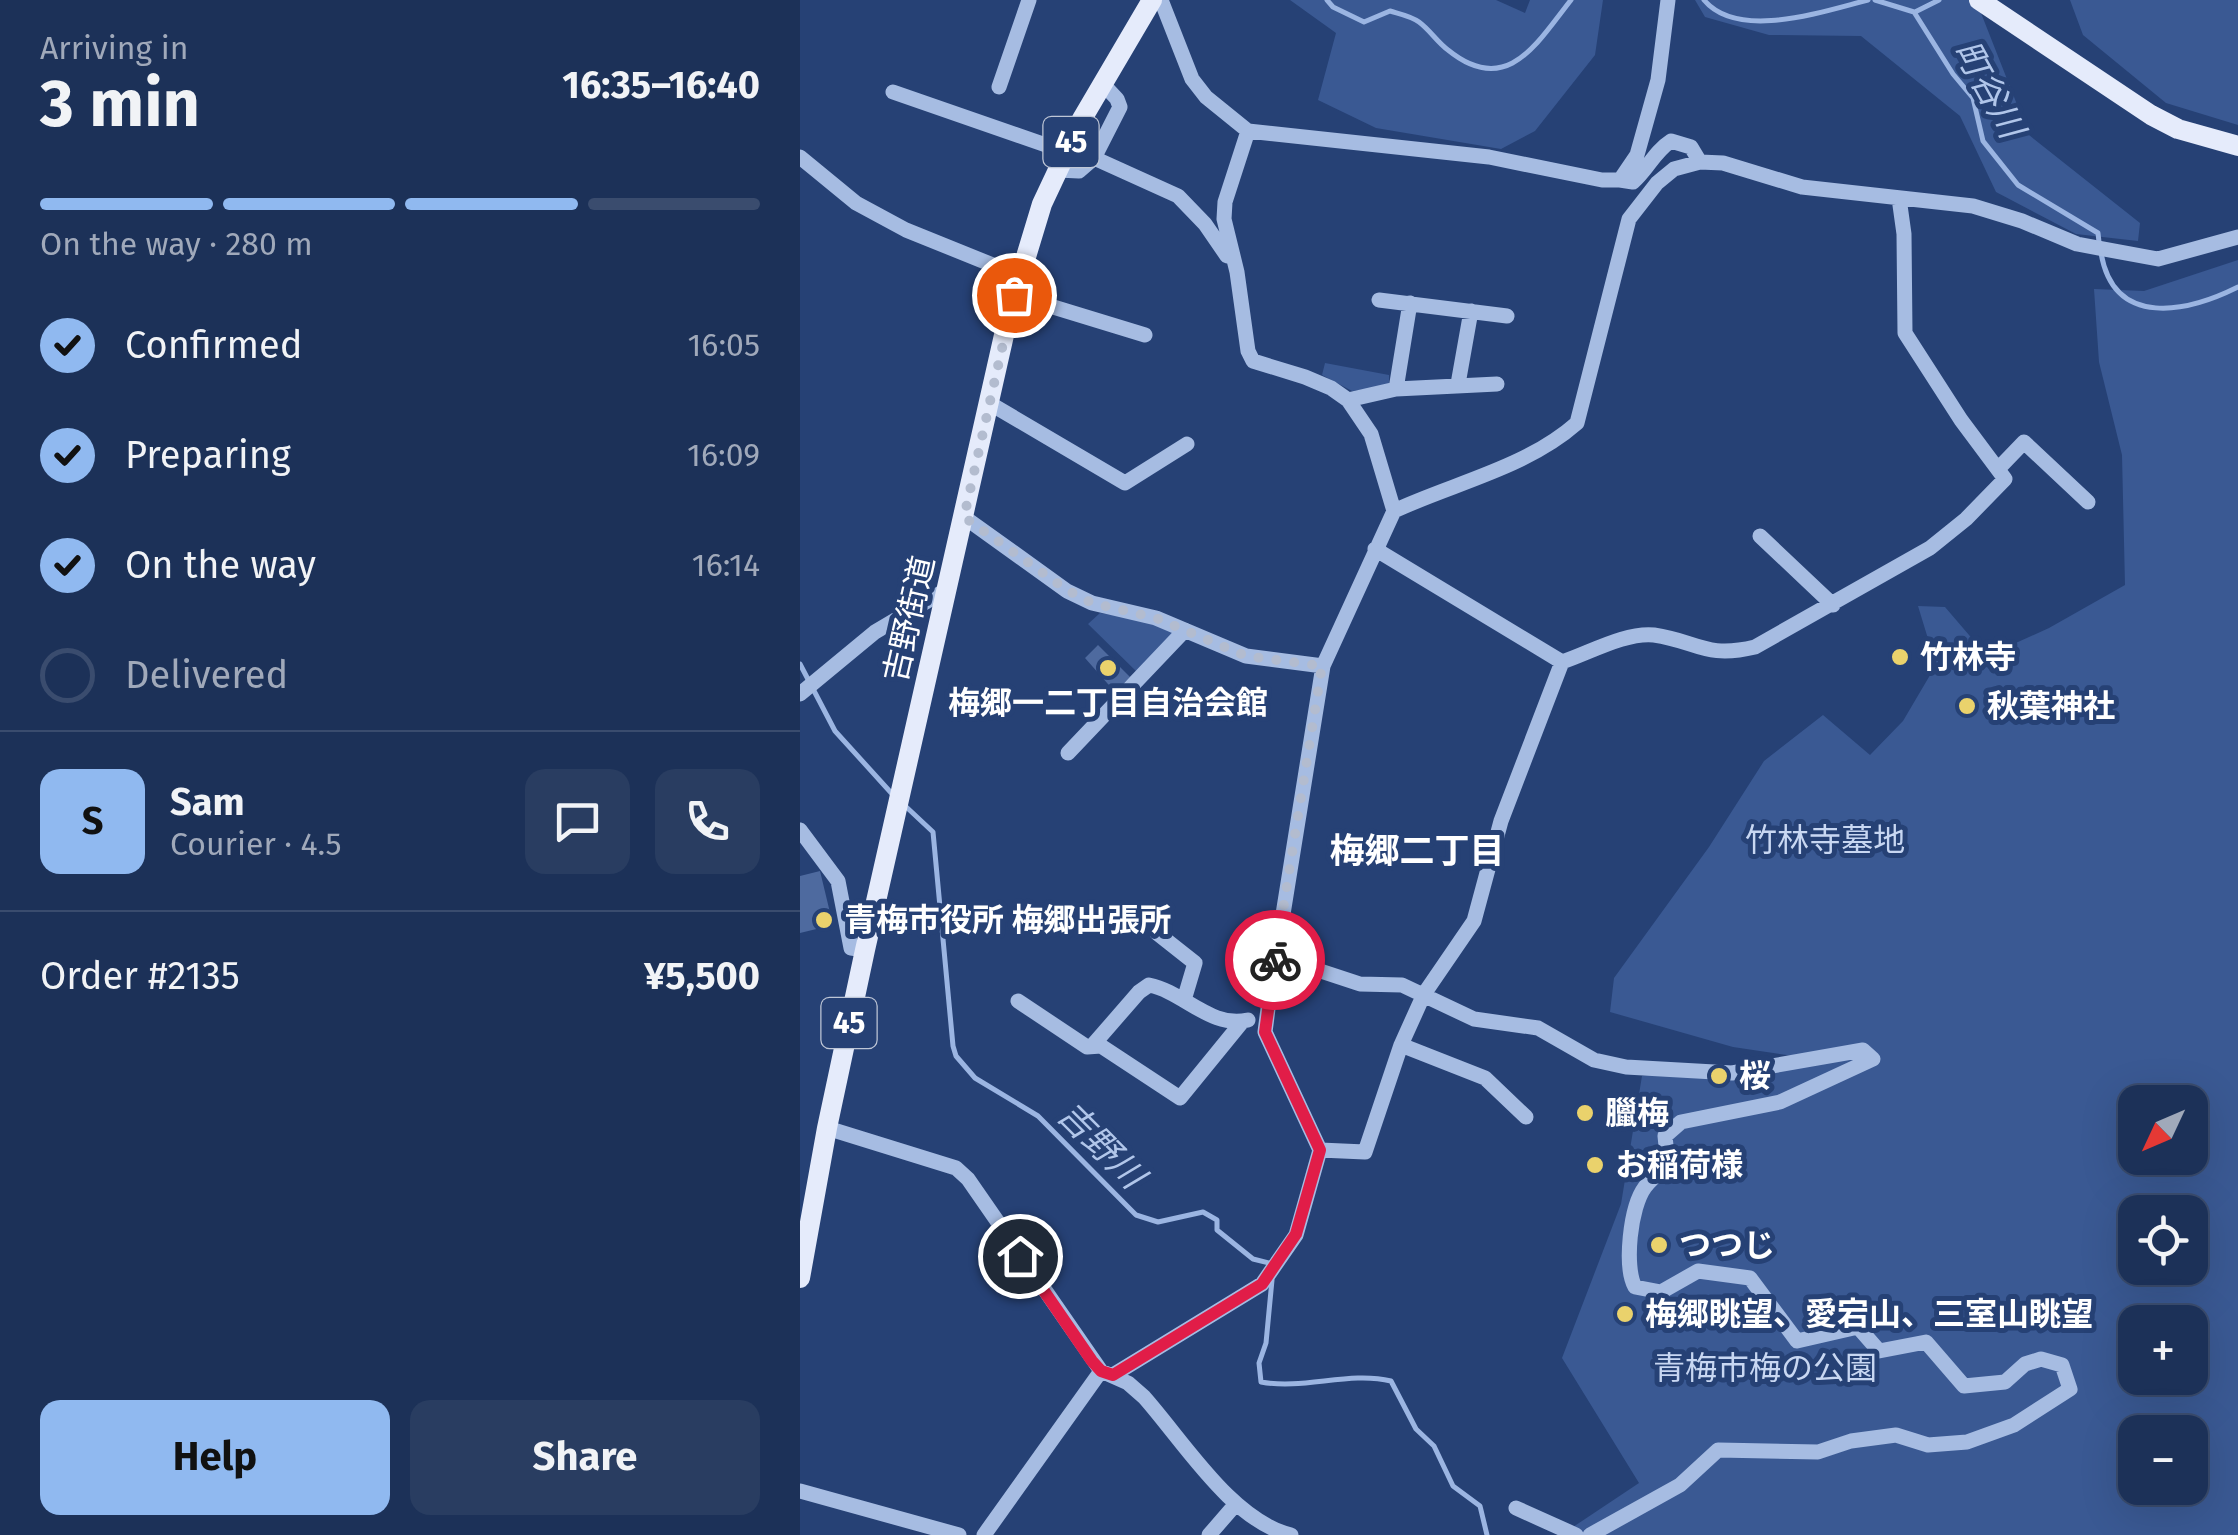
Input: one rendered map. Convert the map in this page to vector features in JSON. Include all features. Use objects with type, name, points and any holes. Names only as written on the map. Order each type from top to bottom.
[{"type":"main road","name":"吉野街道","points":[[800,1278],[806,1205],[1017,286],[1042,204],[1062,161],[1152,0]]},
{"type":"main road","points":[[1979,0],[2151,115],[2178,129],[2238,146]]},
{"type":"street","points":[[999,87],[1029,0]]},
{"type":"street","points":[[1162,0],[1192,79],[1248,131],[1489,158],[1602,180],[1633,182],[1643,174],[1656,151],[1671,141],[1691,147],[1700,162]]},
{"type":"street","points":[[1620,180],[1637,155],[1658,80],[1668,0]]},
{"type":"street","points":[[893,92],[1079,171],[1094,158],[1120,107],[1117,98],[1102,84]]},
{"type":"street","points":[[1248,131],[1225,202],[1228,243],[1238,272],[1248,351],[1253,360],[1305,377],[1348,400],[1371,434],[1394,511]]},
{"type":"street","points":[[800,158],[856,203],[906,230],[1017,286],[1145,335]]},
{"type":"street","points":[[1094,158],[1178,196],[1205,224],[1238,272]]},
{"type":"street","points":[[984,1535],[1107,1373],[1262,1284],[1296,1234],[1320,1150],[1265,1032],[1322,666],[1394,511],[1526,458],[1562,437],[1577,423],[1629,219],[1666,174],[1700,162],[1723,163],[1802,187],[1972,206],[2077,244],[2158,259],[2238,237]]},
{"type":"street","points":[[1320,1150],[1365,1152],[1424,994],[1474,921],[1501,821],[1562,662],[1637,636],[1654,636],[1705,652],[1728,654],[1754,647],[1930,548],[1966,519],[2005,479],[1960,420],[1905,332],[1900,198]]},
{"type":"street","points":[[1379,300],[1507,316]]},
{"type":"street","points":[[1396,389],[1410,303]]},
{"type":"street","points":[[1458,384],[1472,311]]},
{"type":"street","points":[[1348,400],[1396,389],[1497,384]]},
{"type":"street","points":[[989,403],[1125,484],[1187,444]]},
{"type":"street","points":[[1998,469],[2024,442],[2088,502]]},
{"type":"street","points":[[964,517],[1067,590],[1092,603],[1156,618],[1246,656],[1322,666]]},
{"type":"street","points":[[1760,536],[1833,605]]},
{"type":"street","points":[[1375,549],[1562,662]]},
{"type":"street","points":[[802,692],[875,632],[946,590]]},
{"type":"street","points":[[1068,753],[1186,630]]},
{"type":"street","points":[[800,830],[838,882],[852,948],[864,950]]},
{"type":"street","points":[[1157,933],[1195,963],[1184,1000]]},
{"type":"street","points":[[1275,956],[1360,984],[1402,986],[1474,1019],[1538,1028],[1594,1060],[1626,1068],[1732,1073],[1864,1050],[1873,1059],[1780,1102],[1681,1122],[1665,1136],[1668,1165],[1644,1188],[1635,1206],[1630,1277],[1635,1288],[1661,1292],[1698,1271],[1750,1278],[1798,1340],[1858,1326],[1879,1352],[1926,1342],[1964,1386],[2005,1382],[2025,1364],[2040,1359],[2062,1365],[2070,1389],[2014,1425],[1966,1442],[1928,1445],[1896,1435],[1851,1441],[1818,1452],[1718,1450],[1680,1485],[1590,1535]]},
{"type":"street","points":[[1092,1046],[1143,988],[1160,987],[1211,1016],[1235,1023],[1267,1016]]},
{"type":"street","points":[[1018,1001],[1087,1047],[1100,1046],[1180,1098],[1242,1022]]},
{"type":"street","points":[[1402,1045],[1485,1078],[1526,1117]]},
{"type":"street","points":[[826,1128],[956,1168],[968,1179],[1107,1373],[1144,1397],[1235,1505],[1259,1524],[1291,1535]]},
{"type":"street","points":[[800,1491],[958,1535]]},
{"type":"street","points":[[1209,1535],[1235,1505]]},
{"type":"street","points":[[1516,1508],[1576,1535]]},
{"type":"green space","points":[[1290,0],[1496,0],[1525,13],[1530,0],[1603,0],[1595,55],[1535,131],[1501,149],[1376,128],[1318,100],[1336,33]]},
{"type":"green space","points":[[1695,0],[1994,0],[1981,13],[2029,135],[2140,223],[2138,241],[2076,234],[1996,192],[1960,116],[1861,36],[1769,35],[1705,17]]},
{"type":"green space","points":[[2070,0],[2238,0],[2238,125],[2166,103],[2083,35]]},
{"type":"green space","points":[[2238,260],[2238,1535],[1561,1535],[1639,1483],[1562,1358],[1621,1204],[1642,1076],[1814,1059],[1733,1047],[1610,1012],[1614,978],[1709,847],[1764,761],[1823,715],[1870,755],[1903,721],[1936,665],[1918,606],[1945,607],[1987,656],[2049,628],[2125,585],[2122,455],[2099,362],[2094,289],[2144,291]]},
{"type":"green space","points":[[1325,363],[1389,375],[1389,386],[1352,391],[1322,375]]},
{"type":"green space","points":[[1100,613],[1146,620],[1172,630],[1173,636],[1138,673],[1088,624]]},
{"type":"building","points":[[1098,645],[1130,677],[1115,692],[1085,658]]},
{"type":"building","points":[[820,871],[833,925],[800,933],[800,876]]},
{"type":"waterway","name":"町谷川","points":[[1327,0],[1364,22],[1390,11],[1412,18],[1448,50],[1469,63],[1487,68],[1504,67],[1519,59],[1546,33],[1571,0]]},
{"type":"waterway","name":"町谷川","points":[[1704,0],[1719,12],[1759,21],[1806,16],[1868,0]]},
{"type":"waterway","name":"町谷川","points":[[1875,0],[1914,12],[1973,98],[1983,141],[2018,185],[2098,233],[2099,242]]},
{"type":"waterway","points":[[1915,12],[1939,0]]},
{"type":"waterway","name":"町谷川","points":[[2101,253],[2109,277],[2121,294],[2137,304],[2176,307],[2238,287]]},
{"type":"waterway","name":"吉野川","points":[[800,664],[835,731],[894,796]]},
{"type":"waterway","name":"吉野川","points":[[902,803],[933,832],[956,1056],[975,1078],[1038,1116],[1136,1215],[1158,1222],[1203,1212],[1217,1220],[1217,1230],[1253,1259],[1273,1264]]},
{"type":"waterway","name":"吉野川","points":[[1272,1280],[1266,1343],[1259,1363],[1261,1382],[1294,1384],[1359,1378],[1391,1381],[1416,1429],[1434,1446],[1453,1486],[1480,1506],[1487,1535]]},
{"type":"way so far","points":[[1014,295],[964,517],[1067,590],[1092,603],[1156,618],[1246,656],[1322,666],[1275,960]]},
{"type":"place","name":"竹林寺","points":[[1900,657]]},
{"type":"place","name":"梅郷一二丁目自治会館","points":[[1108,668]]},
{"type":"place","name":"秋葉神社","points":[[1967,706]]},
{"type":"place","name":"青梅市役所 梅郷出張所","points":[[824,920]]},
{"type":"place","name":"桜","points":[[1719,1076]]},
{"type":"place","name":"臘梅","points":[[1585,1113]]},
{"type":"place","name":"お稲荷様","points":[[1595,1165]]},
{"type":"place","name":"つつじ","points":[[1659,1245]]},
{"type":"place","name":"梅郷眺望、愛宕山、三室山眺望","points":[[1625,1314]]},
{"type":"district","name":"梅郷二丁目","points":[[1417,851]]},
{"type":"route","points":[[1020,1256],[1092,1361],[1101,1371],[1113,1375],[1262,1284],[1296,1234],[1320,1150],[1265,1032],[1275,960]]},
{"type":"park label","name":"竹林寺墓地","points":[[1825,840]]},
{"type":"park label","name":"青梅市梅の公園","points":[[1765,1368]]}]
